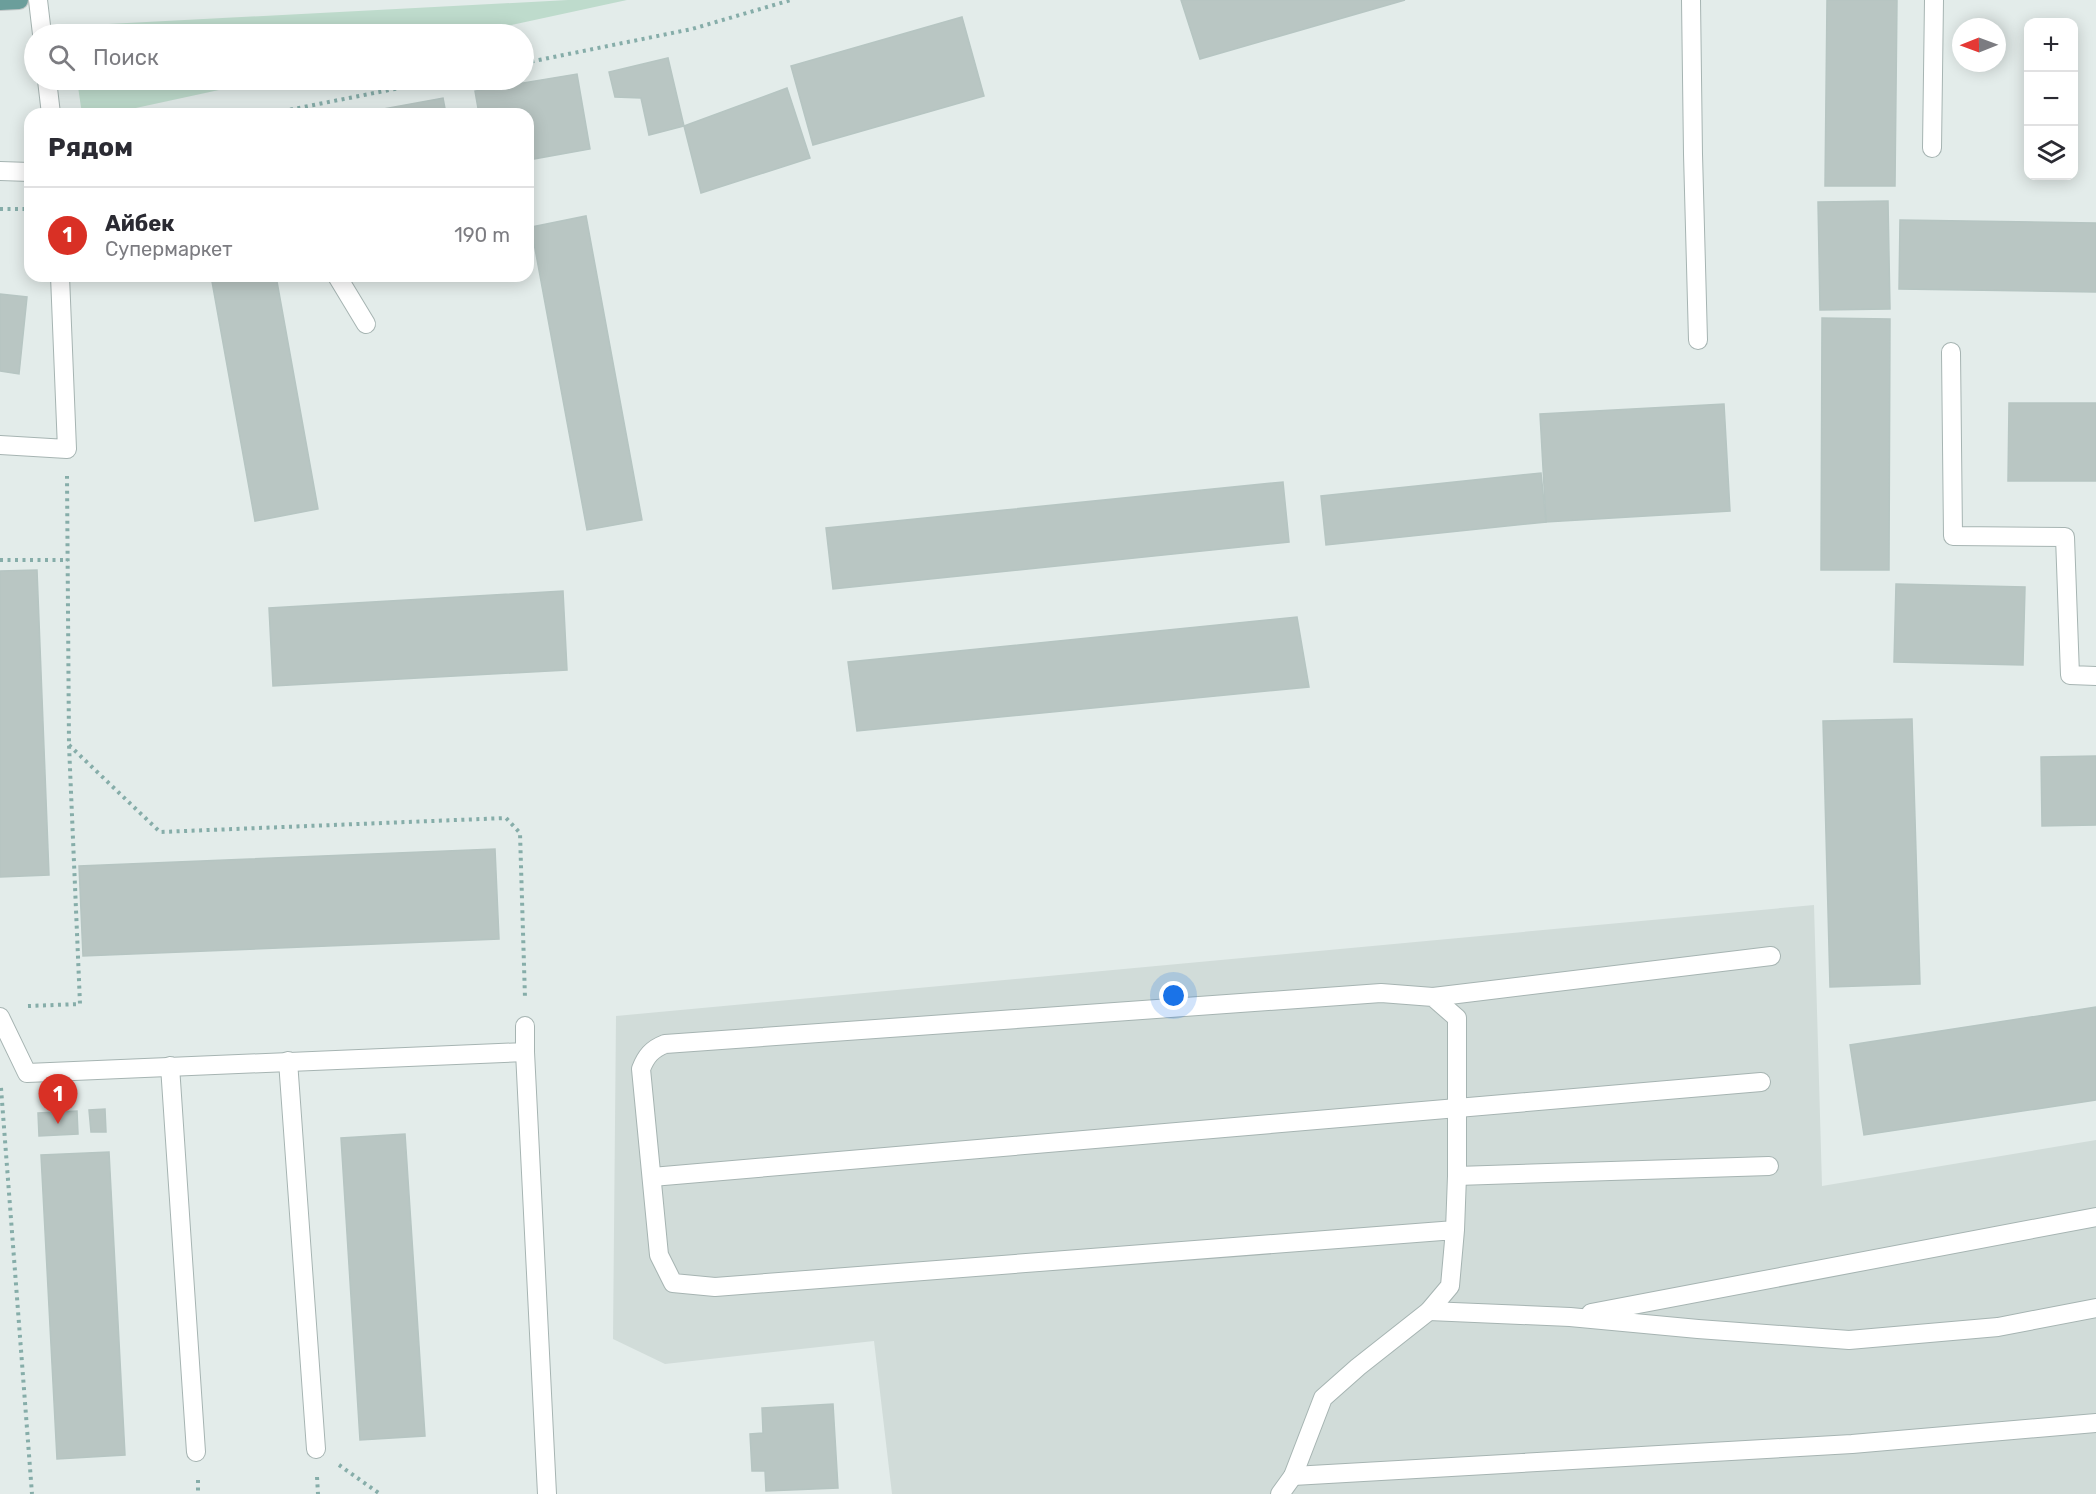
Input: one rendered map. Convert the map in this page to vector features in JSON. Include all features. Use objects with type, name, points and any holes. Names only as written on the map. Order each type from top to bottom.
[{"type":"main road","points":[[0,1],[19,0]]},
{"type":"street","points":[[38,0],[41,24]]},
{"type":"street","points":[[1691,0],[1698,340]]},
{"type":"street","points":[[1932,148],[1934,0]]},
{"type":"street","points":[[48,90],[50,108]]},
{"type":"street","points":[[0,171],[24,172]]},
{"type":"street","points":[[0,446],[67,449],[60,282]]},
{"type":"street","points":[[341,282],[366,324]]},
{"type":"street","points":[[1951,352],[1953,536],[2065,537],[2070,675],[2096,676]]},
{"type":"street","points":[[1455,1230],[715,1287],[674,1283],[659,1255],[641,1070],[646,1057],[655,1048],[665,1044],[1381,993],[1433,997],[1771,956]]},
{"type":"street","points":[[1280,1494],[1293,1476],[1323,1398],[1429,1311],[1450,1286],[1457,1176],[1457,1018],[1433,997]]},
{"type":"street","points":[[0,1017],[27,1073],[288,1060],[525,1052]]},
{"type":"street","points":[[525,1026],[547,1494]]},
{"type":"street","points":[[288,1060],[316,1449]]},
{"type":"street","points":[[170,1066],[196,1452]]},
{"type":"street","points":[[652,1177],[1761,1082]]},
{"type":"street","points":[[1457,1176],[1769,1166]]},
{"type":"street","points":[[1570,1317],[2096,1217]]},
{"type":"street","points":[[1429,1311],[1570,1317],[1849,1340],[1998,1327],[2096,1308]]},
{"type":"street","points":[[1293,1476],[1852,1444],[2096,1423]]},
{"type":"path","points":[[534,61],[692,29],[791,0]]},
{"type":"path","points":[[298,108],[389,90]]},
{"type":"path","points":[[0,209],[24,209]]},
{"type":"path","points":[[23,1006],[80,1004],[69,745],[67,449]]},
{"type":"path","points":[[0,560],[68,560]]},
{"type":"path","points":[[69,745],[160,832],[506,818],[520,833],[525,1026]]},
{"type":"path","points":[[1,1081],[32,1494]]},
{"type":"path","points":[[316,1449],[380,1494]]},
{"type":"shaded area","points":[[1814,905],[1822,1186],[2096,1140],[2096,1494],[892,1494],[874,1341],[665,1364],[613,1339],[616,1016]]},
{"type":"green space","points":[[568,0],[627,0],[516,24],[108,24]]},
{"type":"green space","points":[[78,90],[219,90],[136,108],[81,108]]},
{"type":"building","points":[[1181,0],[1405,0],[1200,59]]},
{"type":"building","points":[[1827,0],[1897,0],[1895,186],[1825,186]]},
{"type":"building","points":[[962,17],[984,96],[813,145],[791,66]]},
{"type":"building","points":[[668,58],[684,126],[649,135],[641,98],[615,97],[609,72]]},
{"type":"building","points":[[577,74],[590,149],[534,159],[534,108],[478,108],[475,91],[534,90],[534,81]]},
{"type":"building","points":[[787,88],[810,158],[701,193],[684,126]]},
{"type":"building","points":[[443,98],[445,108],[389,108]]},
{"type":"building","points":[[1888,201],[1890,309],[1820,310],[1818,202]]},
{"type":"building","points":[[586,216],[642,520],[587,530],[534,243],[534,226]]},
{"type":"building","points":[[1900,220],[2096,223],[2096,292],[1899,289]]},
{"type":"building","points":[[212,282],[277,282],[318,509],[255,521]]},
{"type":"building","points":[[0,294],[27,297],[19,374],[0,371]]},
{"type":"building","points":[[1822,318],[1890,319],[1889,570],[1821,570]]},
{"type":"building","points":[[2009,403],[2096,403],[2096,481],[2008,481]]},
{"type":"building","points":[[1724,404],[1730,511],[1546,522],[1540,414]]},
{"type":"building","points":[[1541,473],[1546,522],[1326,545],[1321,496]]},
{"type":"building","points":[[1283,482],[1289,542],[833,589],[826,528]]},
{"type":"building","points":[[37,570],[49,875],[0,877],[0,571]]},
{"type":"building","points":[[1896,584],[2025,587],[2023,665],[1894,662]]},
{"type":"building","points":[[563,591],[567,670],[273,686],[269,608]]},
{"type":"building","points":[[1297,617],[1309,687],[857,731],[848,662]]},
{"type":"building","points":[[1912,719],[1920,984],[1830,987],[1823,721]]},
{"type":"building","points":[[2096,756],[2096,825],[2042,826],[2041,757]]},
{"type":"building","points":[[495,849],[499,939],[83,956],[79,866]]},
{"type":"building","points":[[2096,1007],[2096,1100],[1864,1135],[1850,1045]]},
{"type":"building","points":[[105,1109],[106,1132],[91,1132],[89,1110]]},
{"type":"building","points":[[77,1111],[78,1134],[39,1136],[38,1113]]},
{"type":"building","points":[[405,1134],[425,1436],[360,1440],[341,1138]]},
{"type":"building","points":[[109,1152],[125,1455],[57,1459],[41,1155]]},
{"type":"building","points":[[833,1404],[838,1488],[766,1491],[765,1471],[752,1471],[750,1434],[763,1433],[762,1408]]},
{"type":"place","name":"Айбек","points":[[58,1124]]}]
